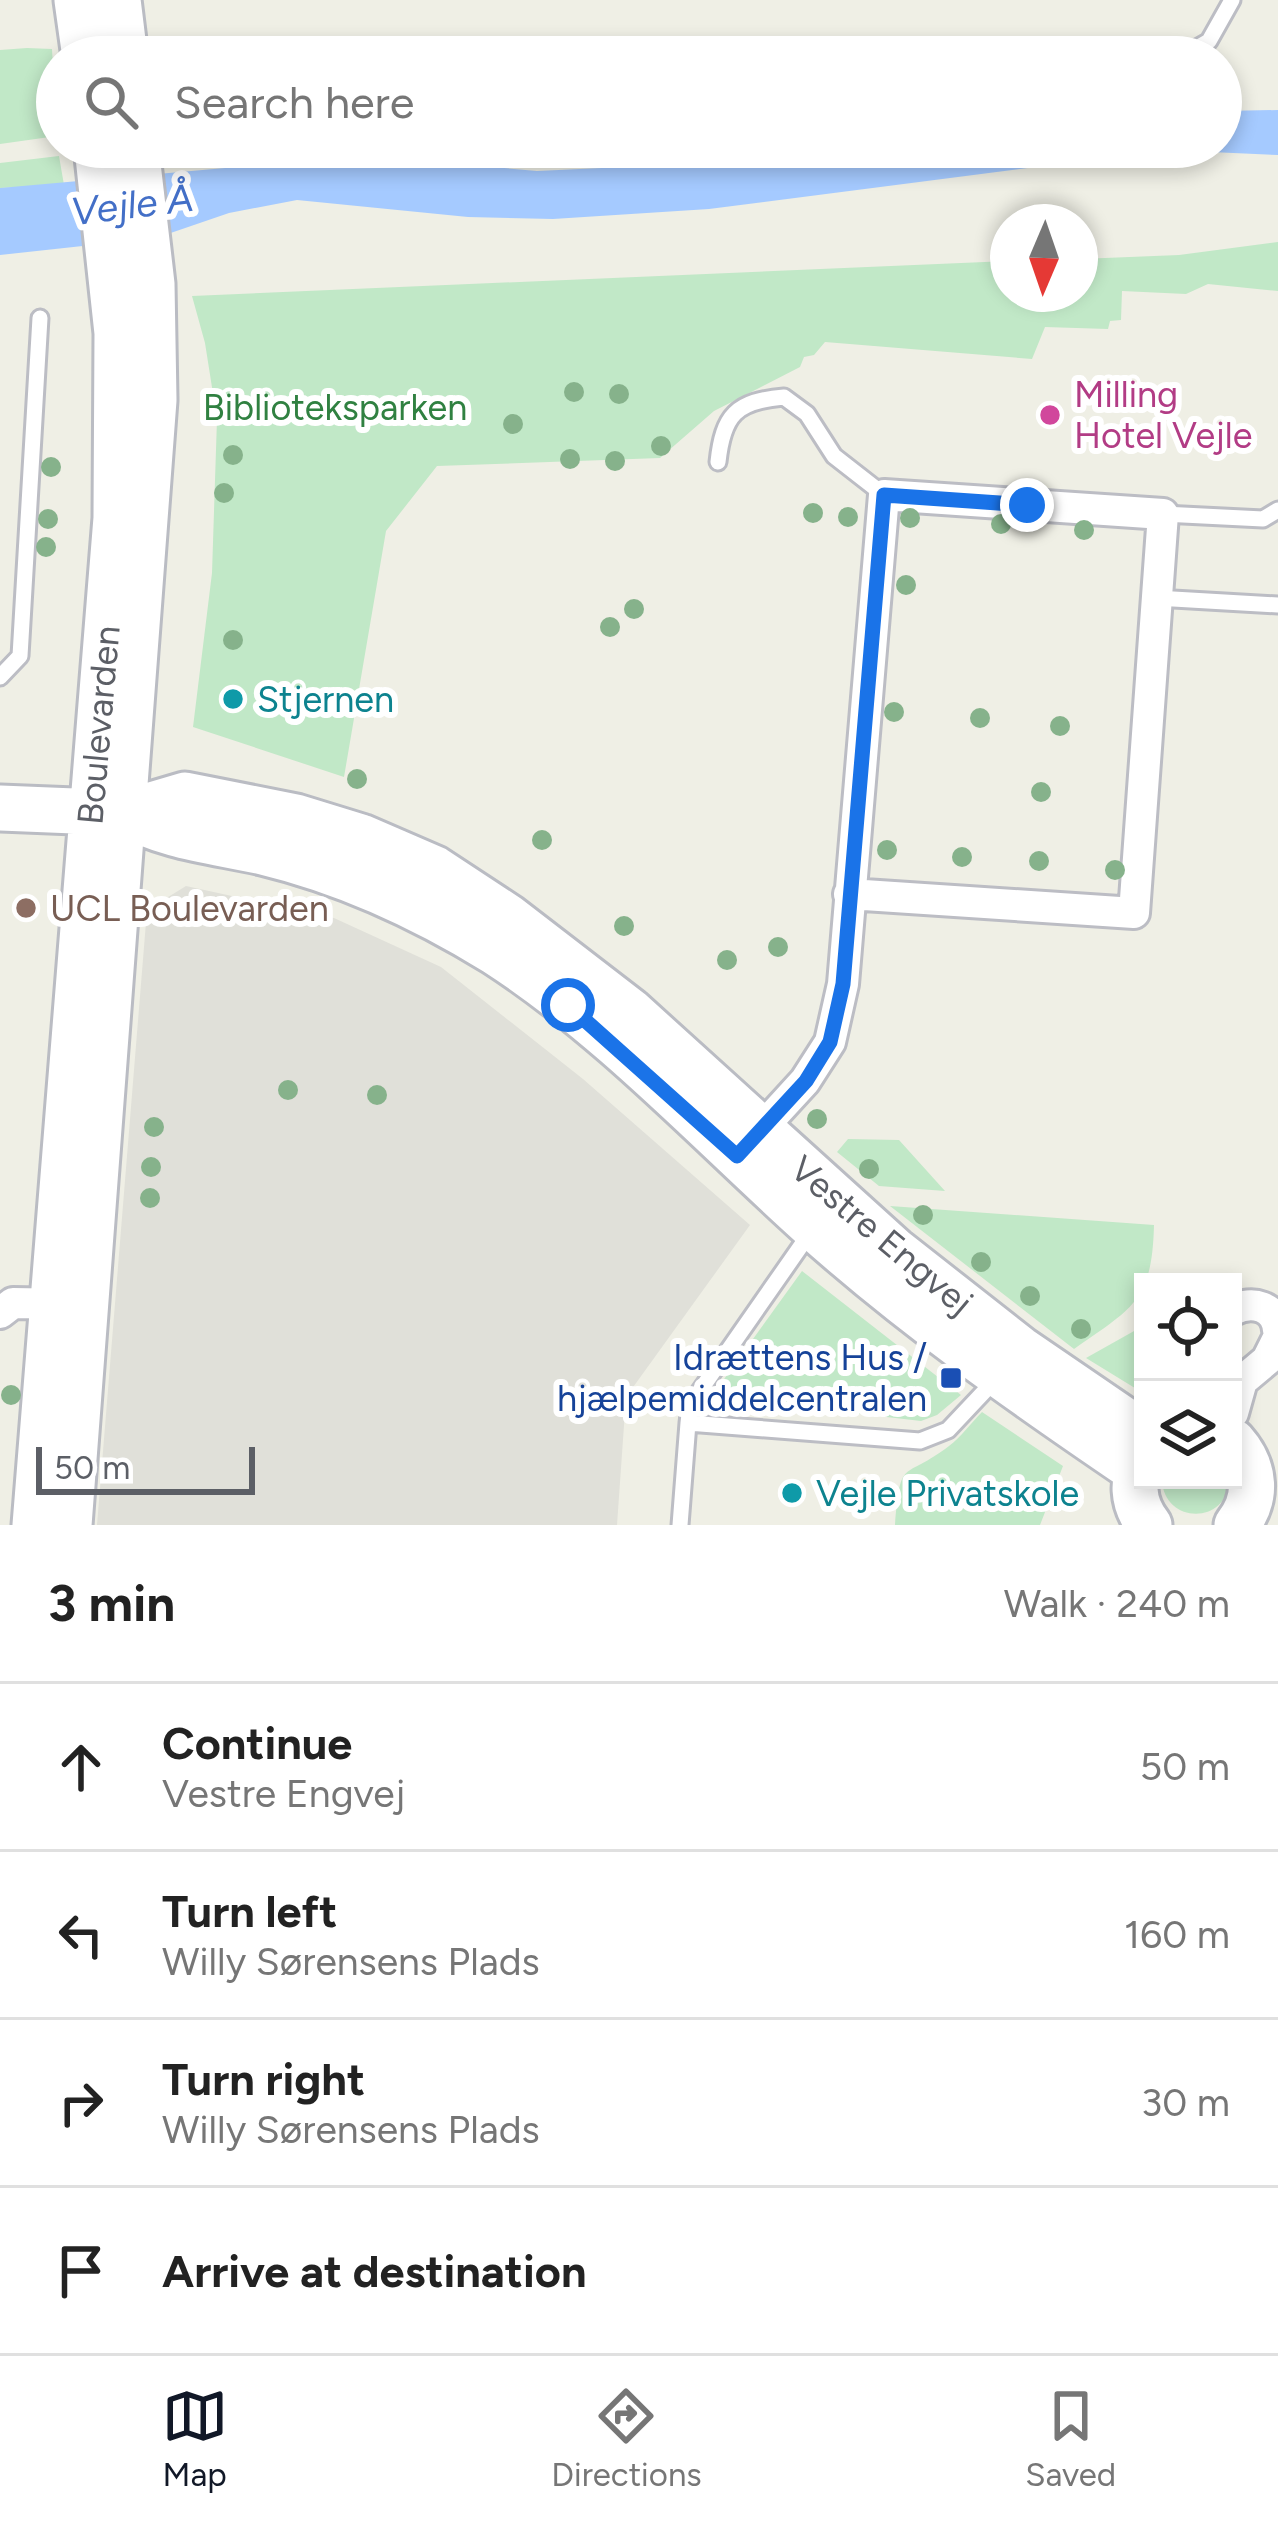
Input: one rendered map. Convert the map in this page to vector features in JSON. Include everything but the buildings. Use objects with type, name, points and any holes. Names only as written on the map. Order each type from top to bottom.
[{"type":"street","points":[[77,0],[82,36]]},
{"type":"street","points":[[120,0],[123,36]]},
{"type":"street","name":"Boulevarden","points":[[35,1525],[75,1258],[107,811],[154,400],[154,317],[128,257],[119,168]]},
{"type":"street","points":[[748,1143],[806,1081],[830,1042],[843,984],[849,894],[884,495],[1163,514],[1135,913],[849,894]]},
{"type":"street","name":"Vestre Engvej","points":[[0,808],[107,811],[185,795],[231,802],[361,837],[435,869],[508,917],[630,1011],[748,1143],[814,1227],[1134,1447]]},
{"type":"street","name":"Vestre Engvej","points":[[748,1143],[894,1250],[1010,1362]]},
{"type":"street","points":[[0,1313],[13,1303],[70,1304]]},
{"type":"street","name":"Boulevarden","points":[[69,1525],[70,1304]]},
{"type":"street","points":[[1242,1305],[1264,1307],[1277,1320],[1278,1334],[1267,1360],[1242,1372]]},
{"type":"street","points":[[1237,1525],[1248,1508],[1254,1478]]},
{"type":"street","points":[[1137,1489],[1136,1501],[1149,1525]]},
{"type":"lane","points":[[1212,36],[1232,0]]},
{"type":"lane","points":[[0,677],[20,656],[40,318]]},
{"type":"lane","points":[[718,462],[728,419],[742,406],[784,397],[807,414],[834,456],[884,495]]},
{"type":"lane","points":[[1163,514],[1263,519],[1278,510]]},
{"type":"lane","points":[[1156,598],[1278,604]]},
{"type":"lane","points":[[680,1525],[690,1405],[814,1227]]},
{"type":"lane","points":[[688,1423],[920,1441],[948,1430],[1010,1362]]},
{"type":"shaded area","points":[[186,886],[334,918],[441,967],[583,1079],[750,1225],[626,1397],[617,1525],[97,1525],[147,910]]},
{"type":"green space","points":[[36,48],[36,139],[0,144],[0,50]]},
{"type":"green space","points":[[36,159],[36,168],[61,168],[64,185],[0,188],[0,163]]},
{"type":"green space","name":"Biblioteksparken","points":[[1278,242],[1278,291],[1208,284],[1186,294],[1122,291],[1121,320],[1110,321],[1108,329],[1045,327],[1032,359],[825,342],[814,355],[804,357],[800,367],[714,411],[660,458],[437,466],[386,531],[344,777],[193,727],[212,573],[217,419],[192,296],[990,262],[990,312],[1098,312],[1098,258],[1179,255]]},
{"type":"green space","points":[[848,1139],[899,1140],[945,1191],[879,1186],[837,1152]]},
{"type":"green space","points":[[890,1206],[1154,1225],[1148,1273],[1134,1273],[1134,1302],[1074,1349]]},
{"type":"green space","points":[[802,1271],[961,1395],[937,1415],[921,1421],[724,1398],[722,1382]]},
{"type":"green space","points":[[1134,1331],[1134,1387],[1086,1358]]},
{"type":"green space","points":[[982,1412],[1063,1466],[1040,1525],[895,1525],[902,1479],[949,1446]]},
{"type":"green space","points":[[1164,1489],[1227,1489],[1218,1505],[1196,1514],[1184,1512]]},
{"type":"water","points":[[1278,110],[1278,155],[1242,153],[1242,111]]},
{"type":"water","name":"Vejle Å","points":[[225,168],[1027,168],[709,209],[553,219],[468,217],[297,200],[229,213],[156,238],[0,255],[0,188]]},
{"type":"place","name":"Milling Hotel Vejle","points":[[1050,415]]},
{"type":"place","name":"Stjernen","points":[[233,699]]},
{"type":"place","name":"UCL Boulevarden","points":[[26,908]]},
{"type":"place","name":"Idrættens Hus / hjælpemiddelcentralen","points":[[951,1378]]},
{"type":"place","name":"Vejle Privatskole","points":[[792,1493]]},
{"type":"route","points":[[568,1005],[737,1156],[806,1081],[830,1042],[843,984],[884,495],[1027,505]]}]
